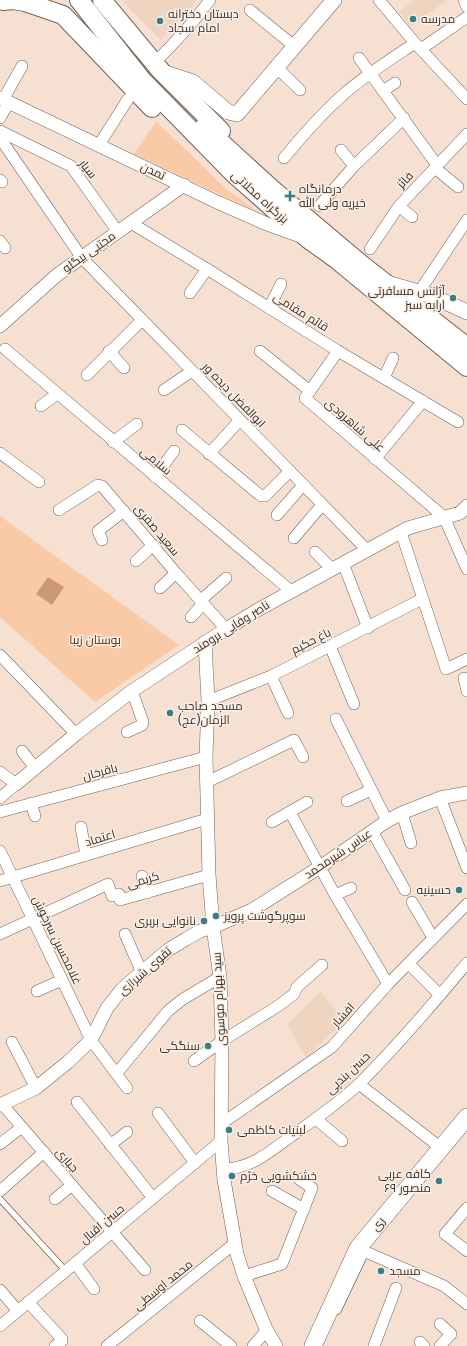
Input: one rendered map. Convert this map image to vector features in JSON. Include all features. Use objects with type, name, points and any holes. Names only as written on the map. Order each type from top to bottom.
[{"type":"highway","points":[[2,2],[13,0],[58,7],[130,87],[213,170],[264,213],[308,239]]},
{"type":"highway","name":"بزرگراه محلاتی","points":[[78,0],[142,80],[234,174],[268,195],[361,264],[467,347]]},
{"type":"highway","name":"بزرگراه محلاتی","points":[[93,0],[163,86],[268,195],[308,239],[336,259],[467,367]]},
{"type":"highway","points":[[102,0],[157,67],[267,175],[268,195]]},
{"type":"main road","points":[[157,67],[193,82],[228,112],[237,114],[334,0]]},
{"type":"main road","points":[[386,283],[432,296],[467,312]]},
{"type":"main road","name":"ری","points":[[313,1346],[358,1248],[442,1152],[467,1116]]},
{"type":"street","points":[[157,67],[174,44],[195,21],[210,0]]},
{"type":"street","points":[[464,0],[467,7]]},
{"type":"street","points":[[384,2],[418,46],[467,99]]},
{"type":"street","points":[[250,10],[294,46]]},
{"type":"street","points":[[284,158],[312,124],[345,93],[370,73],[467,17]]},
{"type":"street","points":[[359,58],[404,118],[436,166],[458,187]]},
{"type":"street","points":[[0,118],[4,100],[22,66]]},
{"type":"street","points":[[276,67],[300,90]]},
{"type":"street","points":[[383,91],[395,83]]},
{"type":"street","points":[[99,146],[128,99]]},
{"type":"street","name":"تمدن","points":[[4,100],[184,186],[260,220],[308,239]]},
{"type":"street","points":[[319,206],[354,166],[404,118]]},
{"type":"street","name":"سیار","points":[[0,131],[71,166],[118,232]]},
{"type":"street","name":"فائز","points":[[370,249],[399,206],[467,134]]},
{"type":"street","name":"ابوالفضل دیده ور","points":[[0,138],[82,258],[367,550]]},
{"type":"street","points":[[341,150],[354,166]]},
{"type":"street","name":"مجتبی بیگلو","points":[[0,326],[56,275],[184,186]]},
{"type":"street","points":[[399,206],[412,217]]},
{"type":"street","points":[[419,292],[467,220]]},
{"type":"street","name":"قائم مقامی","points":[[131,223],[338,351],[458,422]]},
{"type":"street","points":[[190,293],[207,269]]},
{"type":"street","points":[[269,308],[281,284]]},
{"type":"street","points":[[87,375],[109,351],[142,320]]},
{"type":"street","name":"سلامی","points":[[5,348],[57,394],[291,592]]},
{"type":"street","points":[[109,351],[124,368]]},
{"type":"street","points":[[260,351],[310,391],[338,351]]},
{"type":"street","points":[[384,378],[393,358]]},
{"type":"street","points":[[164,390],[192,371]]},
{"type":"street","name":"علی شاهرودی","points":[[310,391],[305,398],[444,517]]},
{"type":"street","points":[[41,406],[57,394]]},
{"type":"street","points":[[375,459],[423,401]]},
{"type":"street","points":[[209,454],[240,420]]},
{"type":"street","points":[[114,442],[137,424]]},
{"type":"street","points":[[182,430],[261,496],[265,496],[290,471]]},
{"type":"street","points":[[155,476],[174,451]]},
{"type":"street","points":[[0,453],[39,482]]},
{"type":"street","name":"سعید صفری","points":[[59,510],[98,485],[102,486],[152,546],[226,629]]},
{"type":"street","points":[[277,515],[303,485]]},
{"type":"street","points":[[294,538],[322,505]]},
{"type":"street","name":"ناصر وفایی برومند","points":[[16,784],[76,734],[132,691],[226,629],[261,608],[408,528],[460,513],[467,506]]},
{"type":"street","points":[[102,540],[98,531],[124,511]]},
{"type":"street","points":[[444,517],[467,569]]},
{"type":"street","points":[[401,532],[446,669],[467,658]]},
{"type":"street","points":[[136,561],[152,546]]},
{"type":"street","points":[[315,552],[337,566],[368,628]]},
{"type":"street","points":[[160,588],[176,573]]},
{"type":"street","points":[[191,617],[226,578]]},
{"type":"street","name":"باغ حکیم","points":[[208,700],[271,676],[368,628],[422,599]]},
{"type":"street","name":"سید بهرام موسوی","points":[[205,642],[208,700],[206,757],[207,819],[213,928],[220,977],[222,1041],[221,1141],[224,1180],[237,1254],[244,1276],[267,1330],[276,1346]]},
{"type":"street","points":[[330,646],[354,704]]},
{"type":"street","points":[[0,655],[76,734]]},
{"type":"street","points":[[271,676],[288,713]]},
{"type":"street","points":[[464,678],[467,691]]},
{"type":"street","points":[[127,732],[142,725],[143,722],[132,691]]},
{"type":"street","points":[[336,719],[387,821]]},
{"type":"street","points":[[207,782],[294,740],[303,757]]},
{"type":"street","points":[[22,751],[35,768]]},
{"type":"street","name":"باقرخان","points":[[0,812],[206,757]]},
{"type":"street","points":[[0,772],[16,784],[0,798]]},
{"type":"street","points":[[347,801],[371,790]]},
{"type":"street","name":"عباس شیرمحمد","points":[[213,928],[252,910],[320,867],[387,821],[402,813],[440,798],[467,793]]},
{"type":"street","points":[[440,798],[466,868]]},
{"type":"street","points":[[272,822],[307,802]]},
{"type":"street","points":[[31,804],[35,816]]},
{"type":"street","points":[[290,812],[335,895],[388,984]]},
{"type":"street","points":[[402,813],[411,843]]},
{"type":"street","name":"اعتماد","points":[[0,881],[207,819]]},
{"type":"street","points":[[81,827],[86,855]]},
{"type":"street","points":[[372,831],[405,890]]},
{"type":"street","name":"غلامحسین سرخوش","points":[[0,851],[91,1040],[127,1088]]},
{"type":"street","name":"کریمی","points":[[33,918],[108,884],[112,896],[119,894],[122,905],[146,893],[209,875]]},
{"type":"street","points":[[142,876],[146,893]]},
{"type":"street","points":[[335,895],[351,888]]},
{"type":"street","points":[[412,902],[433,938]]},
{"type":"street","name":"افشار","points":[[221,1124],[332,1047],[388,984],[467,904]]},
{"type":"street","points":[[0,934],[33,918]]},
{"type":"street","name":"تقوی شیرازی","points":[[1,1105],[36,1088],[68,1062],[91,1040],[107,1008],[123,988],[168,950],[200,931],[213,928]]},
{"type":"street","points":[[126,934],[142,973]]},
{"type":"street","name":"حسن بندپی","points":[[224,1169],[233,1169],[252,1163],[263,1157],[316,1119],[359,1084],[467,963]]},
{"type":"street","points":[[409,964],[440,995]]},
{"type":"street","points":[[194,1061],[294,994],[297,986],[322,965]]},
{"type":"street","points":[[117,1073],[168,1011],[183,999],[220,977]]},
{"type":"street","points":[[37,991],[62,980]]},
{"type":"street","points":[[12,1042],[36,1088]]},
{"type":"street","points":[[359,1084],[442,1152]]},
{"type":"street","points":[[76,1102],[153,1198]]},
{"type":"street","name":"جباری","points":[[1,1105],[44,1152],[145,1270]]},
{"type":"street","points":[[158,1113],[195,1163]]},
{"type":"street","points":[[316,1119],[342,1141]]},
{"type":"street","points":[[0,1144],[22,1127]]},
{"type":"street","points":[[110,1145],[127,1132]]},
{"type":"street","name":"حسن اقبال","points":[[0,1326],[221,1141]]},
{"type":"street","points":[[0,1191],[44,1152]]},
{"type":"street","points":[[244,1276],[282,1264],[312,1188],[299,1179]]},
{"type":"street","points":[[55,1199],[72,1185]]},
{"type":"street","points":[[272,1191],[304,1209]]},
{"type":"street","points":[[467,1208],[445,1234],[467,1252]]},
{"type":"street","name":"محمد اوسطی","points":[[107,1346],[236,1243]]},
{"type":"street","points":[[368,1249],[444,1286],[467,1304]]},
{"type":"street","points":[[75,1263],[94,1289]]},
{"type":"street","points":[[374,1346],[396,1288]]},
{"type":"street","points":[[0,1290],[18,1311]]},
{"type":"street","points":[[28,1302],[62,1339],[59,1343]]},
{"type":"street","points":[[200,1321],[231,1346]]},
{"type":"street","points":[[440,1324],[451,1334],[440,1346]]},
{"type":"street","points":[[253,1346],[267,1330]]},
{"type":"lane","points":[[442,1152],[467,1126]]},
{"type":"lane","points":[[0,1199],[66,1271]]},
{"type":"lane","points":[[336,1317],[368,1249]]},
{"type":"shaded area","name":"دبستان دخترانه امام سجاد","points":[[125,0],[197,0],[161,40],[123,2]]},
{"type":"shaded area","name":"مدرسه","points":[[413,0],[447,0],[411,26],[399,11]]},
{"type":"shaded area","points":[[48,577],[64,587],[52,605],[36,594]]},
{"type":"shaded area","points":[[321,991],[344,1022],[306,1057],[287,1025]]},
{"type":"green space","points":[[156,121],[225,188],[257,212],[134,154]]},
{"type":"green space","name":"بوستان زیبا","points":[[0,516],[179,645],[95,702],[0,617]]},
{"type":"place","name":"مدرسه","points":[[413,19]]},
{"type":"place","name":"دبستان دخترانه امام سجاد","points":[[160,21]]},
{"type":"place","name":"درمانگاه خیریه ولی الله","points":[[290,196]]},
{"type":"place","name":"آژانس مسافرتی ارابه سبز","points":[[453,298]]},
{"type":"place","name":"مسجد صاحب الزمان(عج)","points":[[170,713]]},
{"type":"place","name":"حسینیه","points":[[459,890]]},
{"type":"place","name":"سوپرگوشت پرویز","points":[[216,916]]},
{"type":"place","name":"نانوایی بربری","points":[[204,921]]},
{"type":"place","name":"سنگکی","points":[[208,1046]]},
{"type":"place","name":"لبنیات کاظمی","points":[[229,1130]]},
{"type":"place","name":"خشکشویی خرّم","points":[[232,1176]]},
{"type":"place","name":"کافه عربی منصور ۶۹","points":[[439,1181]]},
{"type":"place","name":"مسجد","points":[[381,1271]]}]
